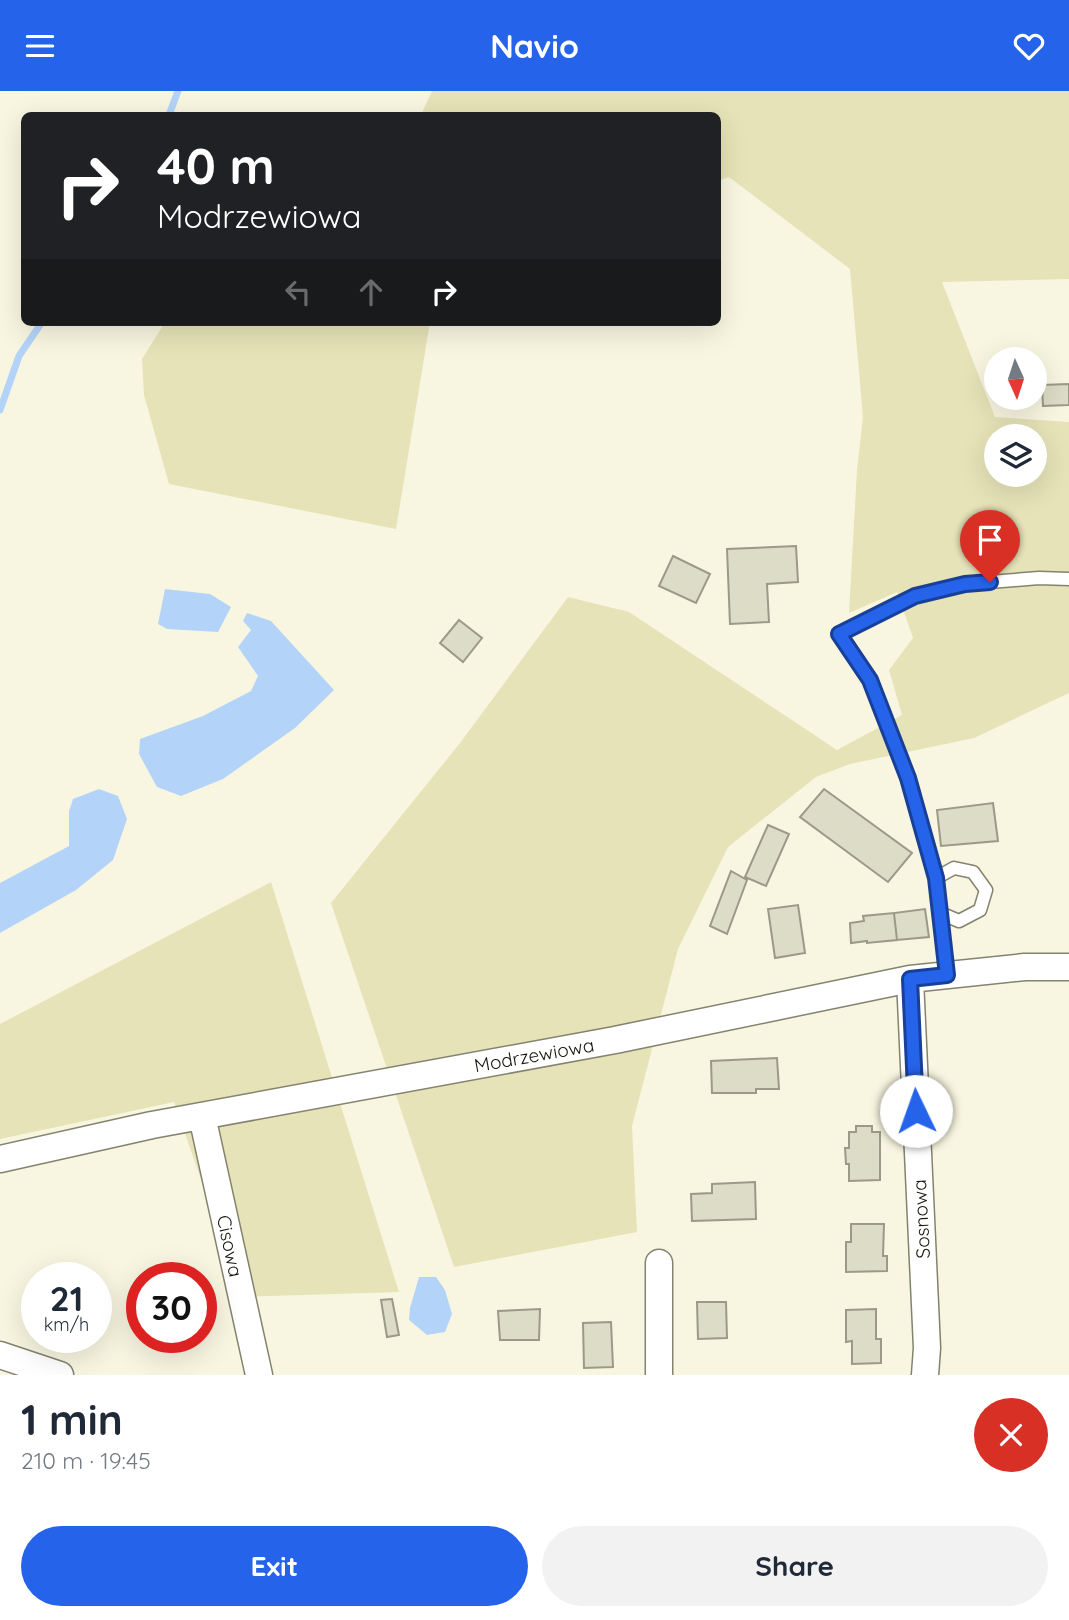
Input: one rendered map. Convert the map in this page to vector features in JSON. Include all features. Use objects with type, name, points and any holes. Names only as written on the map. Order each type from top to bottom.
[{"type":"street","name":"Modrzewiowa","points":[[0,1159],[152,1125],[615,1041],[910,979],[1025,967],[1069,967]]},
{"type":"street","name":"Sosnowa","points":[[910,979],[927,1348],[925,1375]]},
{"type":"street","name":"Cisowa","points":[[202,1116],[259,1375]]},
{"type":"street","points":[[659,1263],[659,1375]]},
{"type":"street","points":[[0,1355],[60,1375]]},
{"type":"lane","points":[[947,975],[936,878],[908,778],[870,680],[839,634],[915,596],[965,584],[1039,578],[1069,579]]},
{"type":"lane","points":[[936,878],[954,868],[973,872],[986,890],[980,910],[959,921],[940,913]]},
{"type":"shaded area","points":[[432,91],[1069,91],[1069,279],[942,282],[984,389],[984,410],[992,410],[995,417],[1069,422],[1069,693],[974,738],[850,764],[816,777],[728,847],[678,949],[632,1126],[637,1232],[454,1267],[331,903],[460,743],[568,597],[629,612],[837,750],[902,715],[889,670],[913,638],[897,592],[849,613],[857,470],[863,417],[850,269],[729,177],[721,180],[721,112],[422,112]]},
{"type":"shaded area","points":[[163,326],[429,326],[396,529],[169,484],[144,395],[142,359]]},
{"type":"shaded area","points":[[271,882],[399,1292],[242,1297],[174,1102],[0,1139],[0,1024]]},
{"type":"water","points":[[165,589],[210,594],[231,607],[218,632],[167,629],[158,624]]},
{"type":"water","points":[[247,613],[271,621],[334,690],[295,728],[223,779],[181,796],[157,787],[139,754],[140,739],[203,716],[251,691],[258,676],[238,647],[251,630],[243,621]]},
{"type":"water","points":[[99,789],[118,796],[127,819],[113,860],[76,890],[0,933],[0,883],[69,846],[69,811],[73,799]]},
{"type":"water","points":[[419,1277],[436,1277],[445,1290],[452,1314],[445,1332],[427,1335],[409,1320]]},
{"type":"building","points":[[1069,384],[1069,405],[1047,406],[1047,385]]},
{"type":"building","points":[[796,546],[798,582],[767,584],[769,622],[730,624],[727,549]]},
{"type":"building","points":[[673,556],[710,574],[696,603],[659,586]]},
{"type":"building","points":[[459,620],[482,638],[463,662],[440,643]]},
{"type":"building","points":[[824,789],[912,853],[888,882],[800,817]]},
{"type":"building","points":[[993,803],[998,841],[941,846],[937,810]]},
{"type":"building","points":[[768,825],[789,834],[766,886],[745,877]]},
{"type":"building","points":[[731,871],[747,880],[727,934],[710,926]]},
{"type":"building","points":[[798,905],[805,953],[775,958],[768,909]]},
{"type":"building","points":[[925,909],[929,937],[897,940],[894,913]]},
{"type":"building","points":[[894,913],[897,940],[851,943],[850,923],[864,921],[863,916]]},
{"type":"building","points":[[777,1058],[779,1089],[756,1089],[756,1093],[712,1093],[711,1061]]},
{"type":"building","points":[[856,1126],[872,1126],[872,1132],[880,1132],[880,1180],[849,1181],[845,1148],[849,1148],[849,1132],[856,1132]]},
{"type":"building","points":[[755,1182],[756,1219],[692,1221],[691,1194],[712,1193],[712,1184]]},
{"type":"building","points":[[851,1224],[884,1224],[883,1256],[887,1256],[887,1271],[846,1272],[846,1242],[851,1242]]},
{"type":"building","points":[[392,1299],[399,1335],[387,1337],[381,1300]]},
{"type":"building","points":[[697,1302],[726,1302],[727,1338],[698,1339]]},
{"type":"building","points":[[540,1309],[539,1340],[500,1340],[498,1311]]},
{"type":"building","points":[[876,1309],[876,1339],[881,1339],[881,1363],[852,1364],[852,1341],[846,1342],[846,1310]]},
{"type":"building","points":[[611,1322],[613,1367],[584,1368],[583,1323]]},
{"type":"waterway","points":[[170,112],[178,91]]},
{"type":"waterway","points":[[0,410],[19,356],[39,326]]},
{"type":"route","points":[[916,1111],[910,979],[947,975],[936,878],[908,778],[870,680],[839,634],[915,596],[965,584],[990,582]]}]
